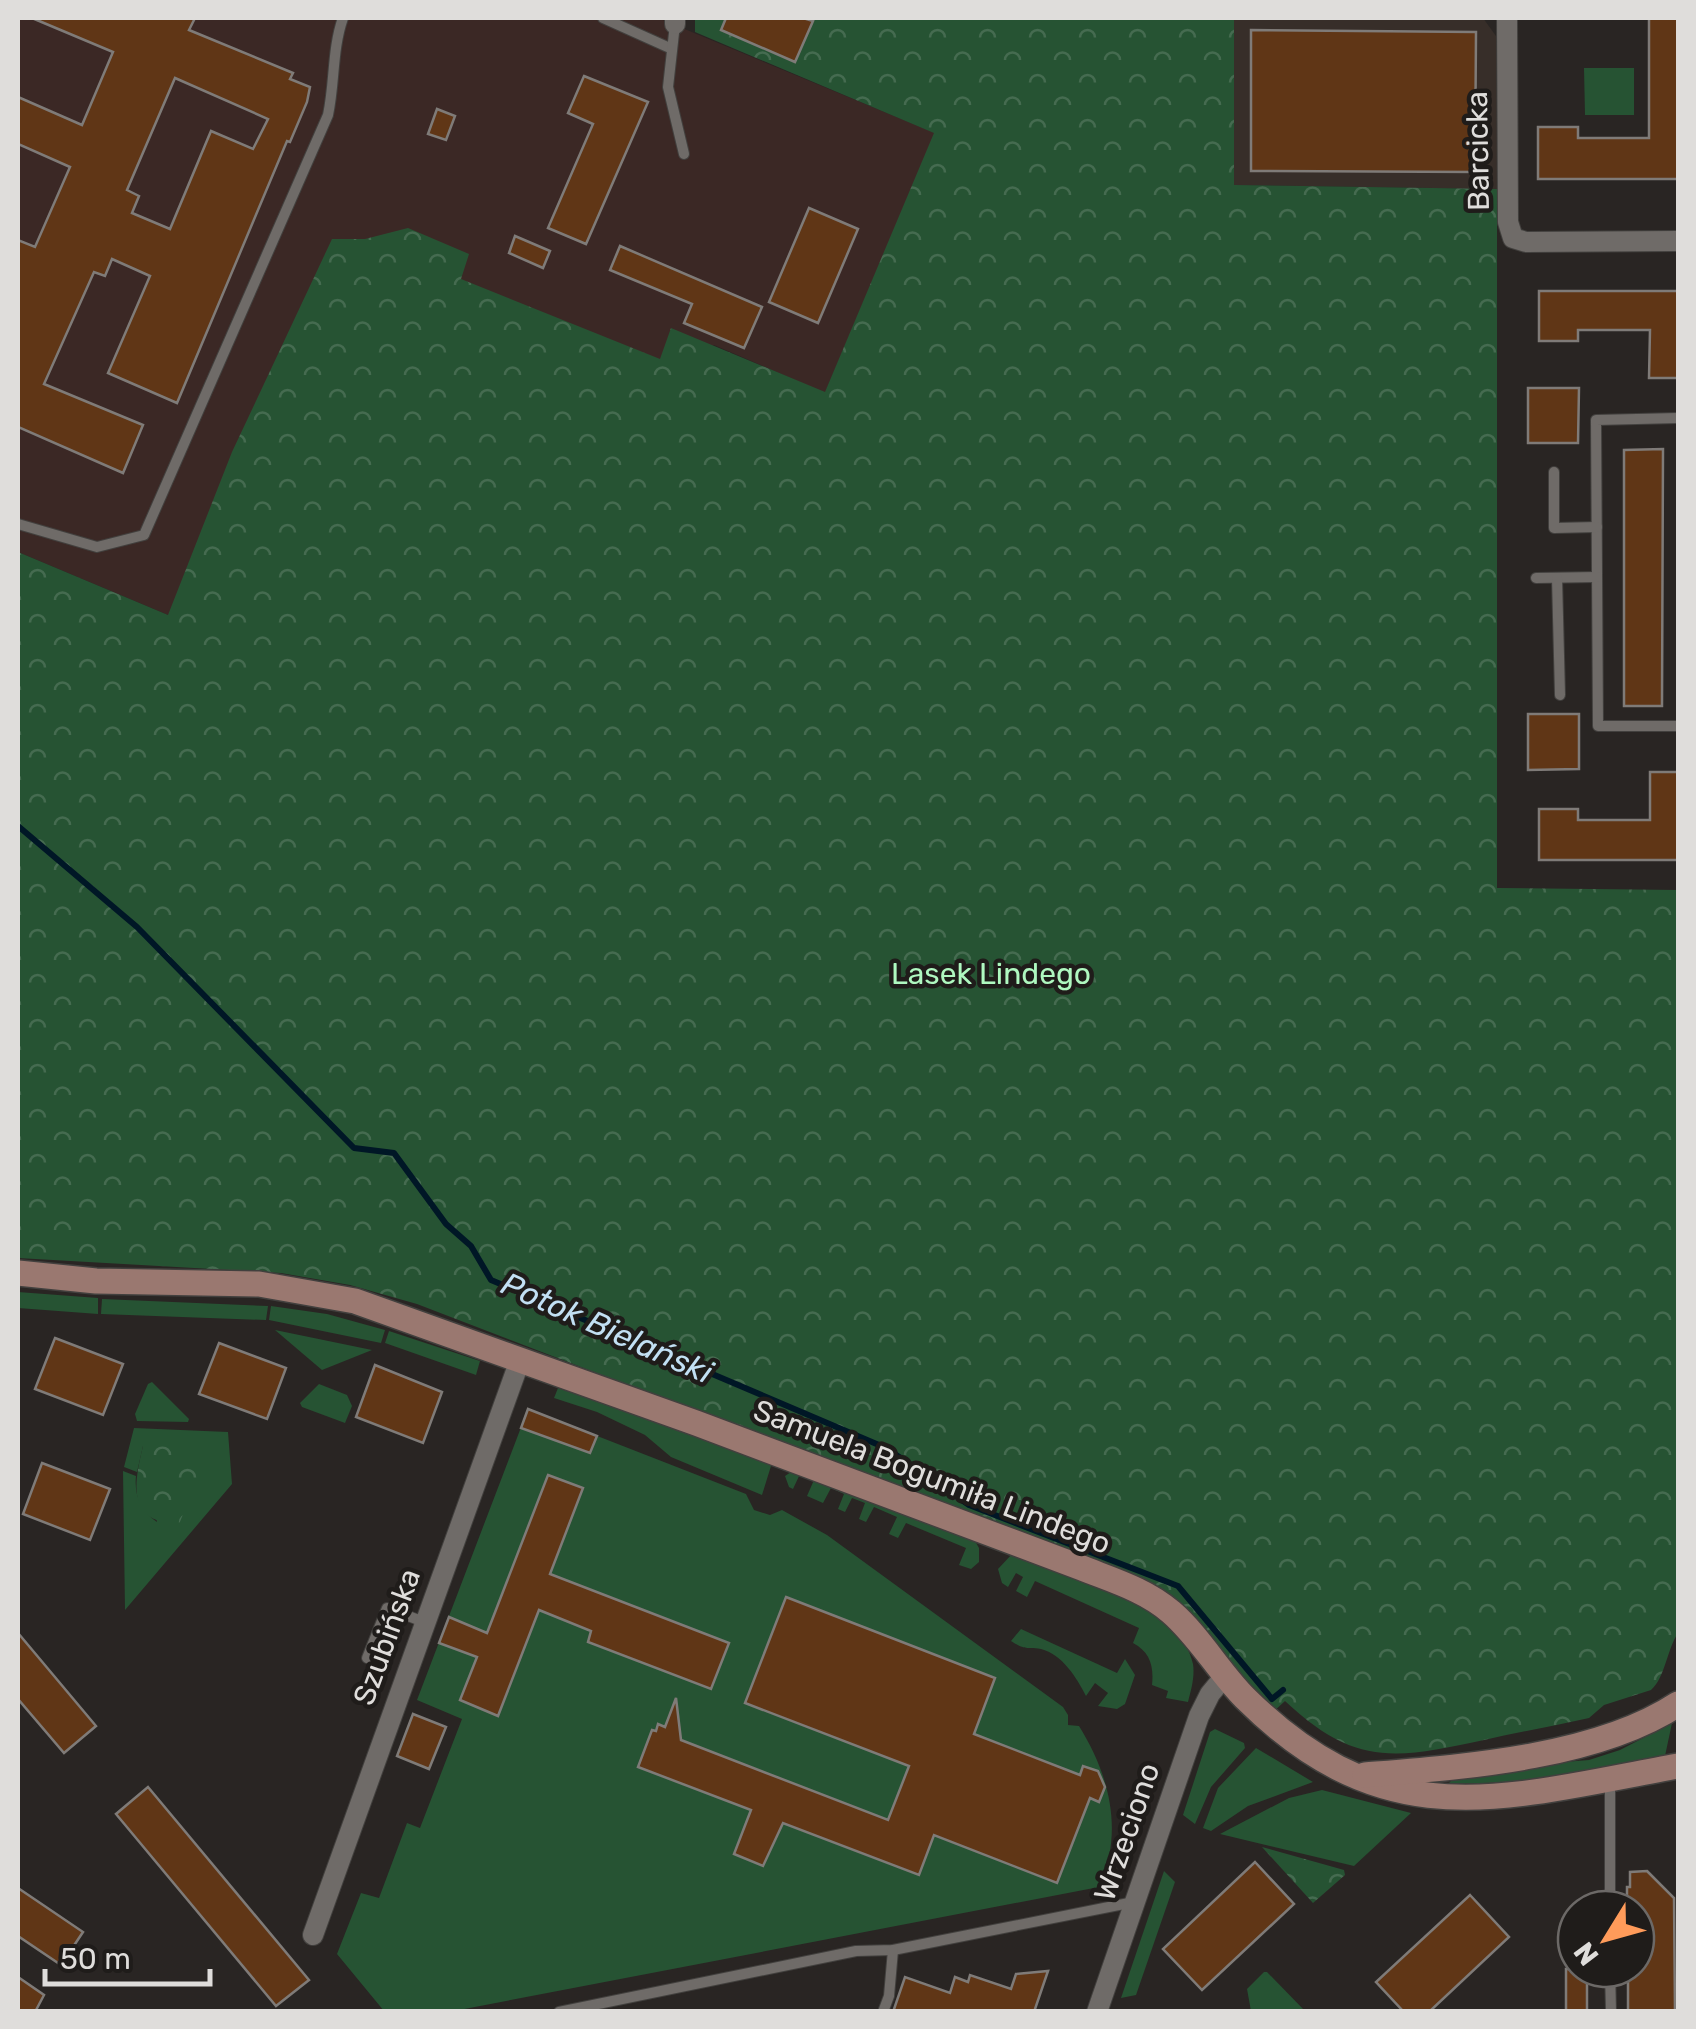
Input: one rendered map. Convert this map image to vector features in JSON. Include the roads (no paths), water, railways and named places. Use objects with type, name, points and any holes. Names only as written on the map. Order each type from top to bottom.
[{"type":"street","name":"Barcicka","points":[[1508,18],[1508,222],[1513,238],[1526,242],[1678,241]]},
{"type":"street","name":"Samuela Bogumiła Lindego","points":[[18,1274],[96,1281],[236,1282],[324,1294],[372,1306],[520,1360],[1136,1590],[1174,1614],[1224,1677],[1296,1744],[1354,1776],[1414,1794],[1468,1799],[1678,1766]]},
{"type":"street","name":"Szubińska","points":[[313,1936],[520,1360]]},
{"type":"street","name":"Wrzeciono","points":[[1097,2012],[1199,1716],[1224,1677]]},
{"type":"street","points":[[1354,1776],[1430,1770],[1560,1750],[1618,1736],[1678,1704]]},
{"type":"lane","points":[[18,524],[97,547],[144,535],[328,115],[336,78],[335,40],[343,18]]},
{"type":"lane","points":[[603,18],[672,49]]},
{"type":"lane","points":[[675,21],[668,87],[684,154]]},
{"type":"lane","points":[[1678,418],[1596,420],[1598,726],[1678,726]]},
{"type":"lane","points":[[1554,472],[1554,528],[1597,528]]},
{"type":"lane","points":[[1536,578],[1598,577]]},
{"type":"lane","points":[[1557,578],[1560,696]]},
{"type":"lane","points":[[366,1658],[387,1608],[424,1622]]},
{"type":"lane","points":[[1610,1778],[1610,1889]]},
{"type":"lane","points":[[559,2012],[856,1951],[892,1950],[1135,1902]]},
{"type":"lane","points":[[883,2012],[892,1950]]},
{"type":"waterway","name":"Potok Bielański","points":[[18,826],[137,927],[354,1148],[394,1153],[446,1224],[471,1246],[491,1280],[886,1448],[969,1505],[1178,1586],[1272,1699],[1283,1690]]},
{"type":"park label","name":"Lasek Lindego","points":[[991,974]]}]
